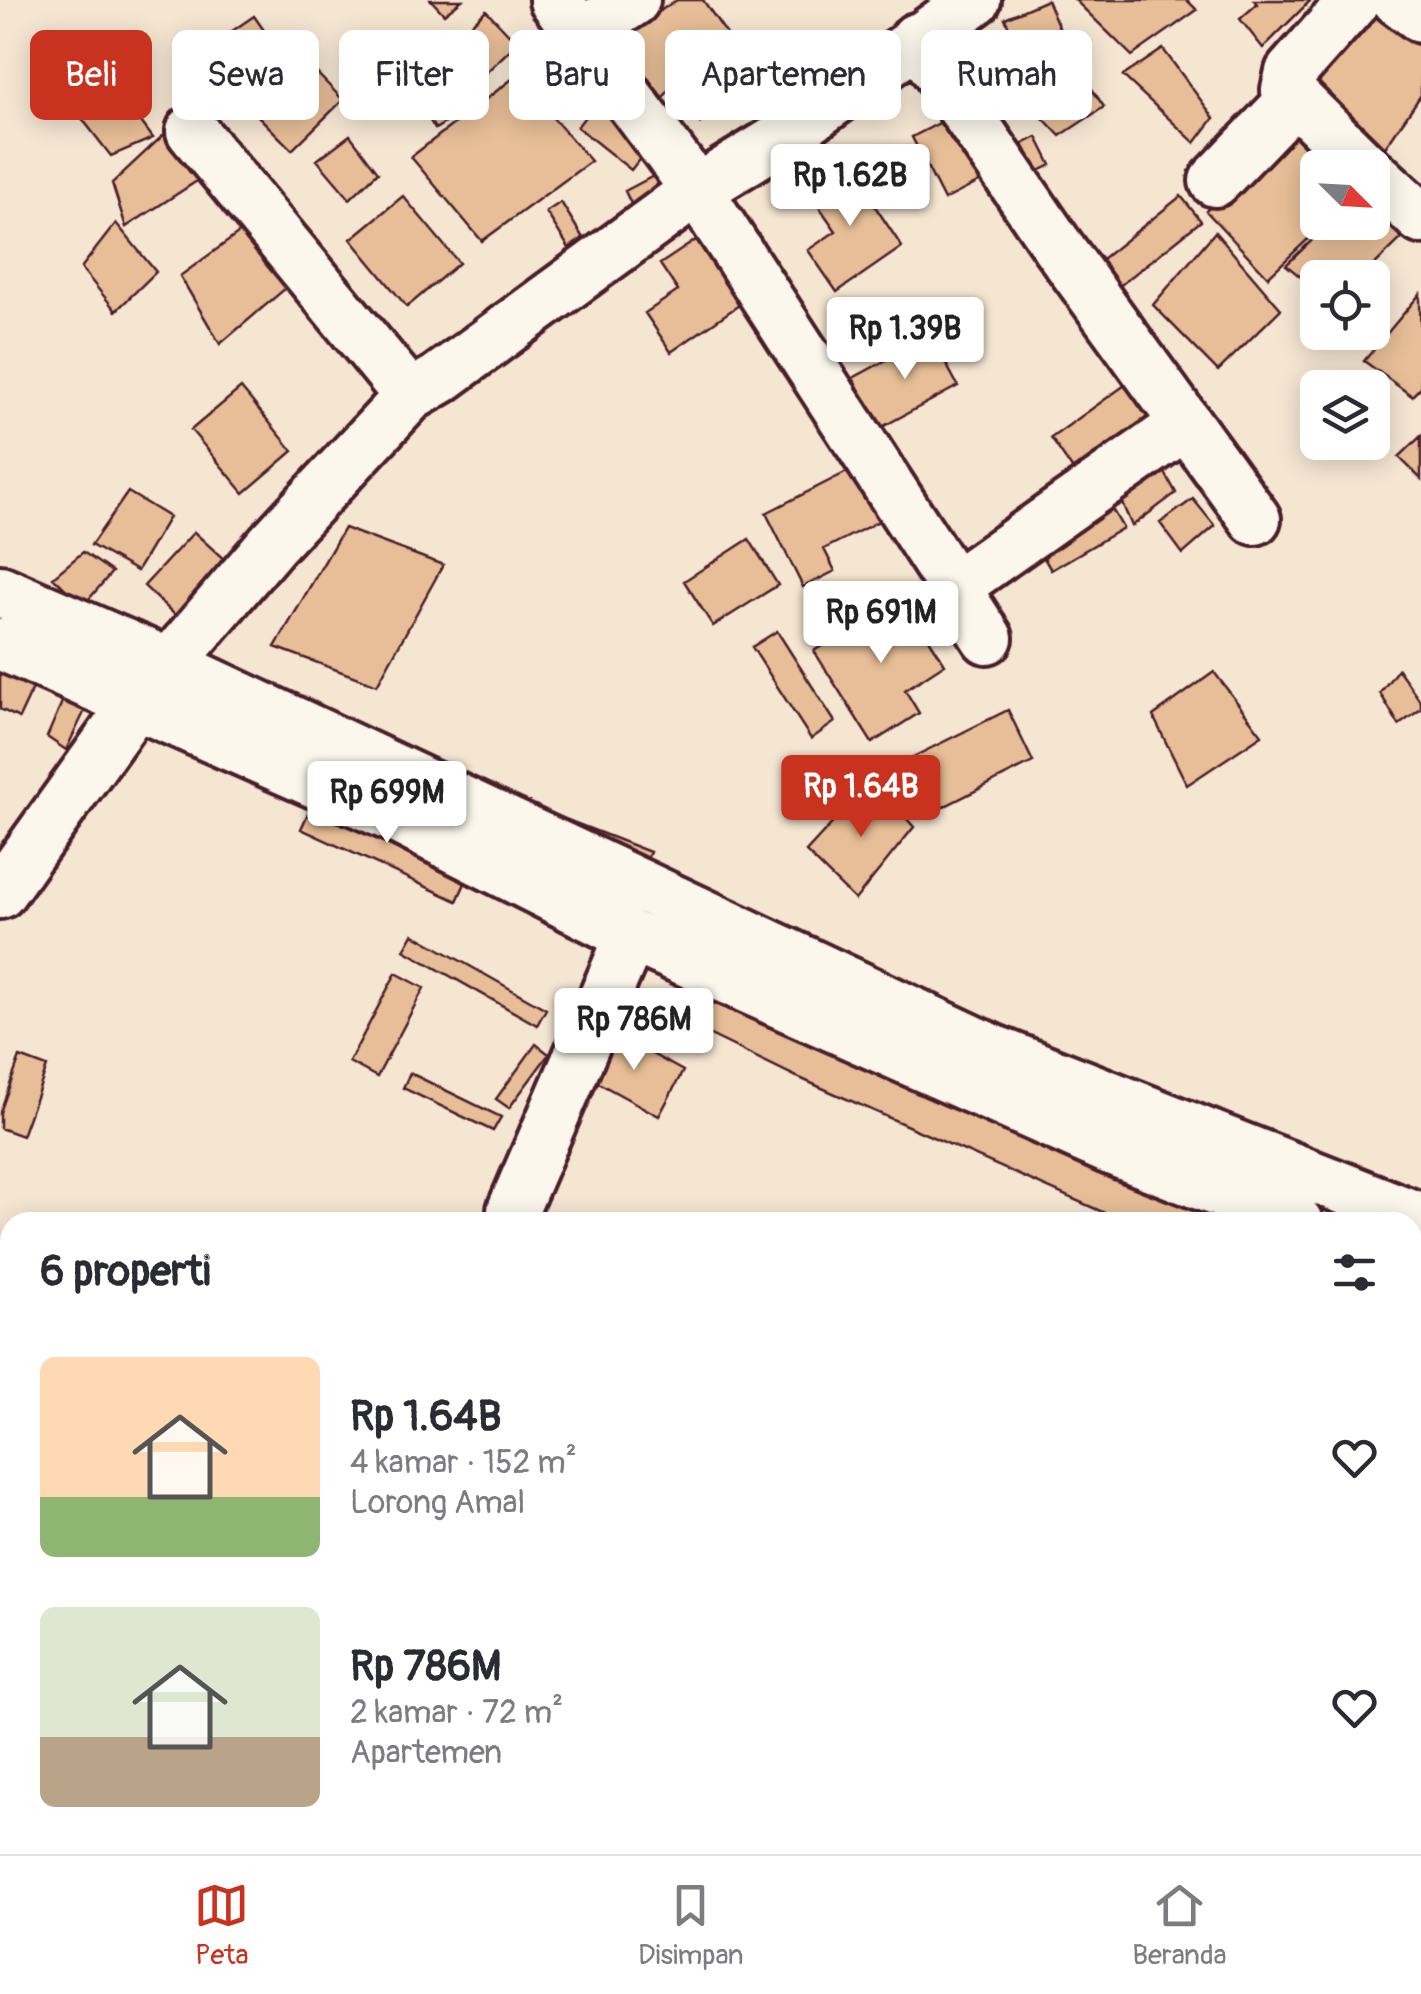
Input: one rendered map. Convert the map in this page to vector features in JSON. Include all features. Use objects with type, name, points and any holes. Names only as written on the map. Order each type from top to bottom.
[{"type":"street","points":[[634,0],[566,18],[697,190],[987,638]]},
{"type":"street","points":[[0,893],[136,704],[272,544],[410,396],[440,379],[697,190],[780,139],[974,0]]},
{"type":"street","points":[[1347,150],[1286,90],[1292,72],[1355,0]]},
{"type":"street","points":[[1398,0],[1421,16]]},
{"type":"street","points":[[916,39],[1184,425],[1254,519]]},
{"type":"street","points":[[1215,181],[1293,100]]},
{"type":"street","points":[[192,131],[410,396]]},
{"type":"street","points":[[1390,190],[1421,218]]},
{"type":"street","points":[[954,587],[1184,425]]},
{"type":"street","points":[[0,591],[169,664],[992,1050],[1406,1212]]},
{"type":"street","points":[[0,644],[396,818],[631,936],[1108,1148],[1271,1212]]},
{"type":"street","points":[[513,1212],[631,936]]},
{"type":"building","points":[[431,0],[462,0],[444,14]]},
{"type":"building","points":[[677,0],[703,0],[724,30],[665,30],[665,95],[655,108],[645,90],[645,30],[630,30]]},
{"type":"building","points":[[1047,0],[1060,30],[1010,30],[1005,18]]},
{"type":"building","points":[[1075,0],[1187,0],[1197,10],[1132,56]]},
{"type":"building","points":[[1254,0],[1311,0],[1263,48],[1240,19],[1257,4]]},
{"type":"building","points":[[486,10],[509,34],[509,51],[489,70],[489,30],[465,30]]},
{"type":"building","points":[[1375,12],[1421,45],[1421,95],[1384,149],[1314,85]]},
{"type":"building","points":[[254,16],[264,30],[234,30]]},
{"type":"building","points":[[1163,49],[1214,118],[1195,143],[1123,76]]},
{"type":"building","points":[[319,75],[339,96],[339,104],[292,150],[262,120],[319,120]]},
{"type":"building","points":[[509,81],[509,120],[555,120],[591,161],[482,241],[411,157],[459,120],[489,120],[489,97]]},
{"type":"building","points":[[1092,89],[1104,107],[1092,115]]},
{"type":"building","points":[[1297,119],[1327,150],[1300,150],[1300,240],[1307,240],[1268,277],[1206,211]]},
{"type":"building","points":[[83,120],[140,120],[153,138],[111,156]]},
{"type":"building","points":[[429,120],[450,120],[435,129]]},
{"type":"building","points":[[582,120],[613,120],[648,148],[631,170],[577,127]]},
{"type":"building","points":[[945,120],[965,120],[993,175],[944,200],[912,137]]},
{"type":"building","points":[[1045,120],[1084,120],[1060,136]]},
{"type":"building","points":[[172,127],[200,179],[126,227],[112,183]]},
{"type":"building","points":[[350,135],[378,172],[350,199],[317,160]]},
{"type":"building","points":[[1037,137],[1051,165],[1037,172],[1023,144]]},
{"type":"building","points":[[845,161],[902,247],[837,292],[808,250],[836,231],[806,188]]},
{"type":"building","points":[[663,171],[672,189],[633,208],[625,191]]},
{"type":"building","points":[[403,196],[459,263],[407,307],[351,239]]},
{"type":"building","points":[[1181,196],[1201,221],[1112,292],[1092,267]]},
{"type":"building","points":[[561,202],[583,238],[569,248],[546,212]]},
{"type":"building","points":[[1390,217],[1405,235],[1379,260],[1300,260],[1300,276],[1286,265],[1312,240],[1390,240]]},
{"type":"building","points":[[116,223],[156,272],[116,311],[81,268]]},
{"type":"building","points":[[253,223],[286,288],[220,344],[180,276]]},
{"type":"building","points":[[1215,232],[1281,309],[1218,371],[1153,305]]},
{"type":"building","points":[[699,238],[742,303],[671,352],[645,313],[678,291],[660,264]]},
{"type":"building","points":[[1420,294],[1421,387],[1412,396],[1390,380],[1390,370],[1376,370],[1364,361],[1373,350],[1390,350],[1390,330]]},
{"type":"building","points":[[915,308],[926,329],[901,342],[889,321]]},
{"type":"building","points":[[931,336],[958,386],[880,428],[853,378]]},
{"type":"building","points":[[1139,375],[1170,419],[1081,482],[1051,438]]},
{"type":"building","points":[[241,388],[293,451],[244,493],[191,430]]},
{"type":"building","points":[[1421,436],[1421,479],[1399,457]]},
{"type":"building","points":[[1158,460],[1176,493],[1132,526],[1116,489]]},
{"type":"building","points":[[855,468],[881,520],[824,549],[835,571],[803,587],[766,513]]},
{"type":"building","points":[[128,492],[169,517],[137,571],[91,545]]},
{"type":"building","points":[[1105,497],[1123,528],[1051,570],[1033,539]]},
{"type":"building","points":[[1193,499],[1215,526],[1183,554],[1160,523]]},
{"type":"building","points":[[344,528],[443,565],[377,685],[275,647]]},
{"type":"building","points":[[194,532],[227,562],[176,616],[144,586]]},
{"type":"building","points":[[749,539],[778,585],[713,626],[684,581]]},
{"type":"building","points":[[83,552],[112,572],[83,606],[53,577]]},
{"type":"building","points":[[901,595],[945,664],[905,690],[919,713],[872,743],[814,651]]},
{"type":"building","points":[[777,631],[835,722],[811,739],[752,647]]},
{"type":"building","points":[[1398,669],[1421,702],[1421,709],[1399,725],[1380,693]]},
{"type":"building","points":[[0,672],[33,688],[19,718],[0,709]]},
{"type":"building","points":[[1214,672],[1262,735],[1187,785],[1153,716]]},
{"type":"building","points":[[68,688],[89,702],[66,750],[47,737]]},
{"type":"building","points":[[1008,710],[1033,762],[923,817],[897,765]]},
{"type":"building","points":[[872,780],[914,827],[855,900],[806,852]]},
{"type":"building","points":[[318,791],[474,863],[457,901],[301,829]]},
{"type":"building","points":[[552,814],[650,852],[641,874],[544,836]]},
{"type":"building","points":[[413,934],[546,1009],[537,1025],[404,950]]},
{"type":"building","points":[[396,973],[424,988],[377,1077],[349,1062]]},
{"type":"building","points":[[655,993],[699,1018],[683,1045],[639,1020]]},
{"type":"building","points":[[717,993],[1198,1212],[1102,1212],[700,1030]]},
{"type":"building","points":[[608,1030],[683,1071],[659,1116],[584,1075]]},
{"type":"building","points":[[536,1044],[549,1054],[509,1108],[496,1099]]},
{"type":"building","points":[[20,1057],[47,1067],[22,1136],[0,1128],[0,1112]]},
{"type":"building","points":[[410,1073],[501,1117],[493,1131],[403,1088]]}]
